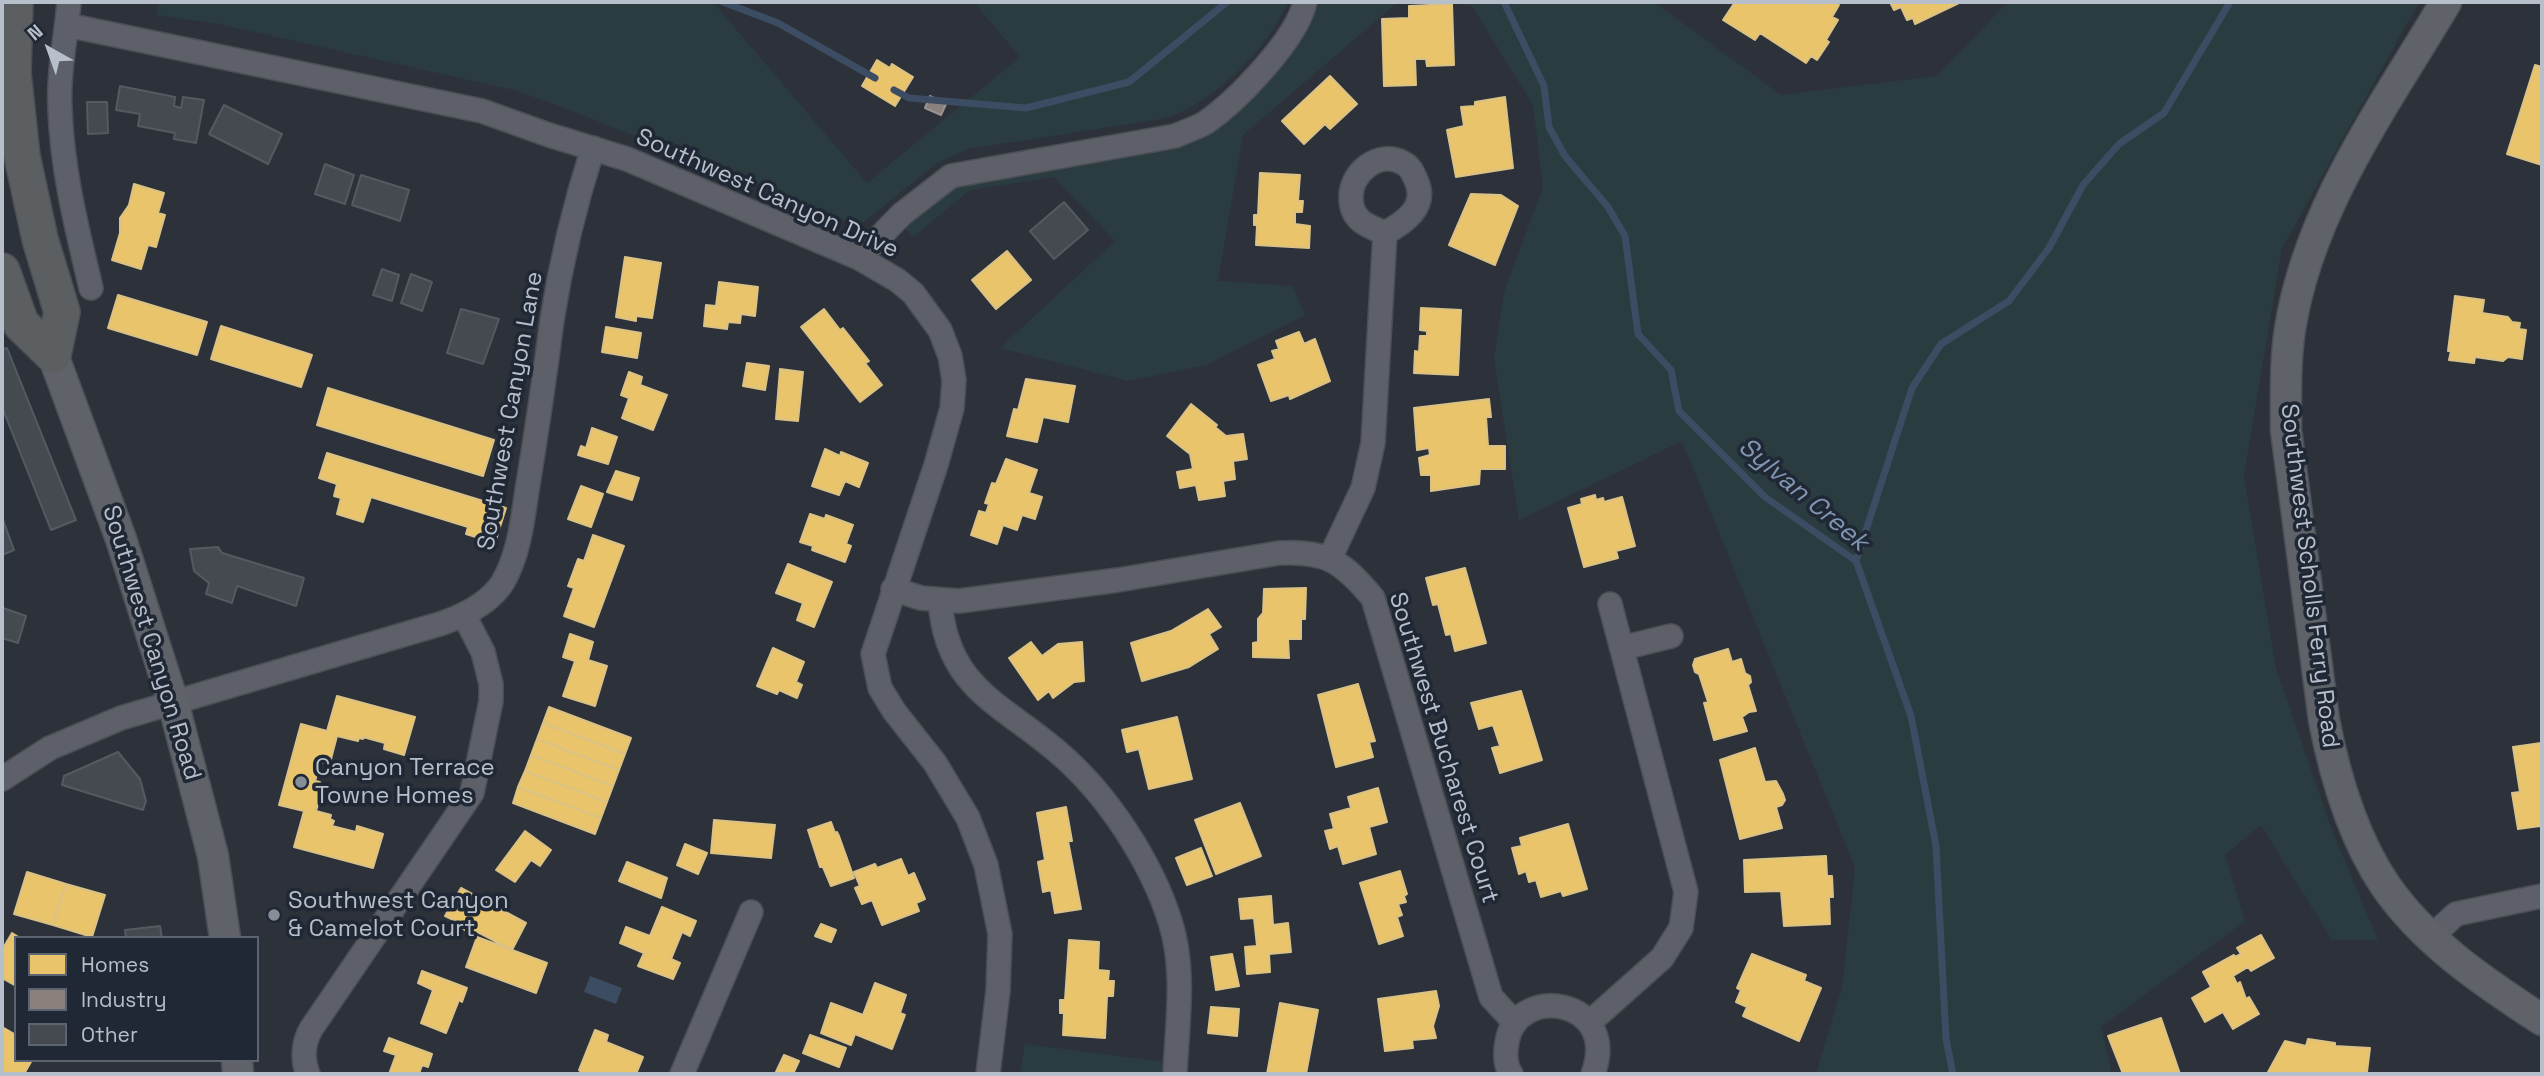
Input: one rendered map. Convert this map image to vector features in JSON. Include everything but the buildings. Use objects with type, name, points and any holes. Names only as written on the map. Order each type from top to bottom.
[{"type":"highway","points":[[15,2],[13,73],[22,156],[37,225],[62,312],[53,355]]},
{"type":"highway","points":[[2,271],[21,324],[53,355]]},
{"type":"main road","name":"Southwest Scholls Ferry Road","points":[[2446,2],[2347,170],[2318,231],[2302,278],[2291,327],[2286,383],[2286,430],[2317,678],[2332,760],[2358,835],[2395,898],[2432,936],[2465,966],[2542,1020]]},
{"type":"main road","name":"Southwest Canyon Road","points":[[53,355],[121,539],[173,702],[213,856],[225,936]]},
{"type":"street","points":[[69,2],[60,106],[63,149],[68,191],[91,288]]},
{"type":"street","points":[[859,258],[902,214],[951,176],[1174,136],[1204,123],[1283,47],[1304,10],[1305,2]]},
{"type":"street","name":"Southwest Canyon Drive","points":[[67,25],[482,111],[627,159],[859,258],[897,279],[913,293],[940,330],[950,356],[954,380],[952,408],[936,465],[873,654],[880,688],[894,711],[935,763],[968,818],[986,865],[1000,934],[998,990],[988,1074]]},
{"type":"street","name":"Southwest Canyon Lane","points":[[2,779],[50,748],[115,719],[464,615],[492,596],[501,585],[517,545],[549,354],[552,320],[575,205],[593,148]]},
{"type":"street","points":[[1330,558],[1363,488],[1373,443],[1385,233]]},
{"type":"street","name":"Southwest Bucharest Court","points":[[893,589],[921,598],[959,601],[1118,580],[1279,553],[1304,552],[1330,558],[1356,577],[1373,598],[1491,998],[1515,1023]]},
{"type":"street","points":[[940,600],[946,637],[961,669],[972,684],[1060,754],[1084,778],[1123,828],[1153,877],[1171,922],[1177,946],[1180,974],[1175,1074]]},
{"type":"street","points":[[1589,1023],[1662,958],[1681,928],[1686,892],[1610,604]]},
{"type":"street","points":[[308,1074],[304,1058],[305,1042],[311,1029],[472,793],[491,701],[491,684],[483,652],[464,615]]},
{"type":"street","points":[[1622,648],[1671,636]]},
{"type":"street","points":[[2432,936],[2456,914],[2542,896]]},
{"type":"street","points":[[682,1074],[751,912]]},
{"type":"street","points":[[1511,1074],[1505,1053],[1507,1038],[1515,1023],[1530,1010],[1551,1005],[1579,1013],[1589,1023],[1599,1047],[1599,1059],[1593,1074]]},
{"type":"shaded area","points":[[157,2],[713,2],[867,183],[1020,57],[974,2],[1287,2],[1267,38],[1236,74],[1198,103],[1179,113],[1161,119],[968,149],[937,163],[859,226],[514,90],[219,24],[157,15]]},
{"type":"shaded area","points":[[1317,2],[1398,2],[1243,135],[1218,281],[1293,286],[1305,315],[1206,365],[1129,381],[1000,348],[1115,241],[1054,177],[970,190],[913,237],[903,226],[952,187],[1167,147],[1270,78],[1295,49],[1313,16]]},
{"type":"shaded area","points":[[1456,2],[1654,2],[1781,95],[1937,76],[2008,2],[2419,2],[2282,248],[2244,476],[2276,668],[2331,828],[2378,940],[2332,940],[2261,825],[2225,855],[2245,921],[2101,1027],[2112,1074],[1816,1074],[1842,987],[1855,868],[1682,441],[1519,520],[1494,359],[1504,292],[1543,187],[1533,105],[1472,6]]},
{"type":"shaded area","points":[[1025,1044],[1166,1062],[1165,1074],[1020,1074]]},
{"type":"water","points":[[590,976],[622,988],[616,1004],[584,992]]},
{"type":"waterway","name":"Sylvan Creek","points":[[723,2],[778,23],[875,78]]},
{"type":"waterway","name":"Sylvan Creek","points":[[894,90],[909,98],[1026,108],[1129,82],[1227,2]]},
{"type":"waterway","name":"Sylvan Creek","points":[[1504,2],[1544,86],[1549,127],[1565,156],[1608,207],[1625,236],[1638,334],[1671,370],[1679,411],[1765,497],[1856,561],[1911,716],[1936,846],[1946,1039],[1953,1074]]},
{"type":"waterway","points":[[1856,561],[1912,388],[1941,344],[2009,301],[2049,248],[2083,185],[2119,144],[2164,113],[2230,2]]},
{"type":"place","name":"Canyon Terrace Towne Homes","points":[[301,782]]},
{"type":"place","name":"Southwest Canyon & Camelot Court","points":[[274,915]]}]
